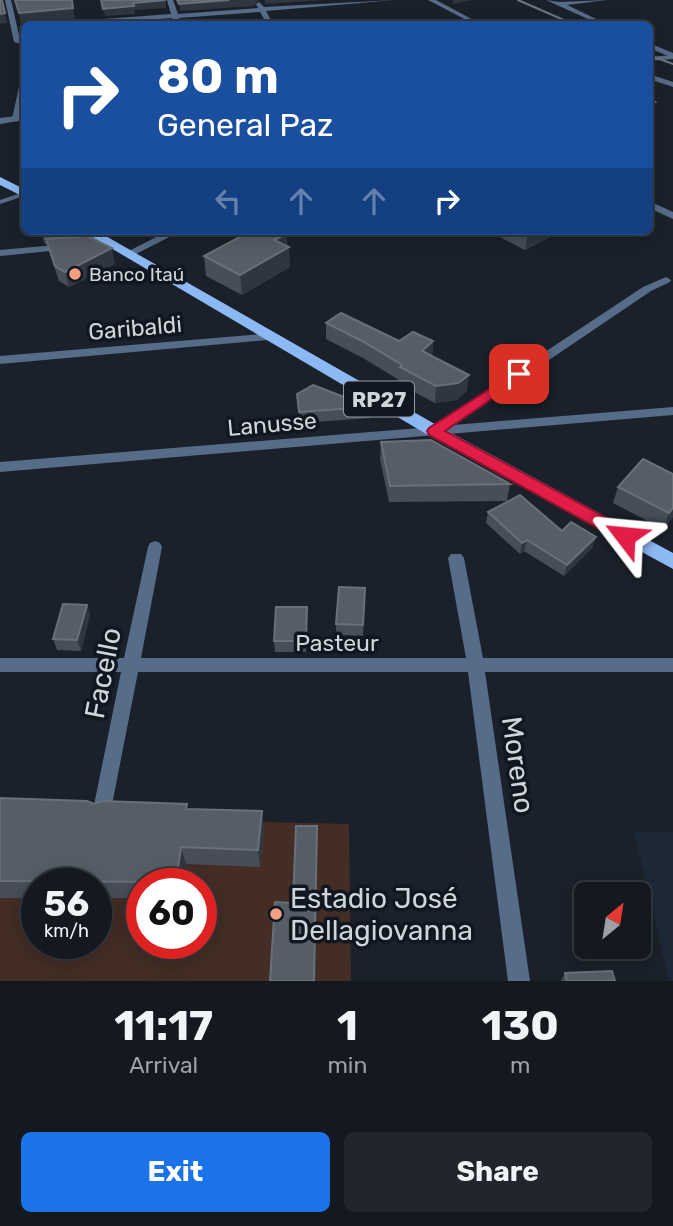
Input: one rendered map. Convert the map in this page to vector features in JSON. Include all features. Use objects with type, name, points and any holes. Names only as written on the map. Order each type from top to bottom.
[{"type":"main road","points":[[0,180],[21,192]]},
{"type":"main road","name":"RP27","points":[[94,235],[434,431],[673,562]]},
{"type":"street","points":[[8,0],[11,28],[18,43]]},
{"type":"street","points":[[170,0],[177,20]]},
{"type":"street","points":[[256,0],[268,21]]},
{"type":"street","points":[[149,21],[261,9],[392,0]]},
{"type":"street","points":[[430,0],[472,21]]},
{"type":"street","points":[[550,0],[597,21]]},
{"type":"street","points":[[558,4],[604,0]]},
{"type":"street","points":[[11,28],[21,27]]},
{"type":"street","points":[[653,47],[673,56]]},
{"type":"street","points":[[653,58],[673,56]]},
{"type":"street","points":[[653,78],[673,85]]},
{"type":"street","points":[[0,121],[20,119]]},
{"type":"street","points":[[653,206],[673,216]]},
{"type":"street","points":[[128,254],[168,235]]},
{"type":"street","points":[[0,253],[109,244]]},
{"type":"street","points":[[434,431],[647,289],[666,280]]},
{"type":"street","name":"Garibaldi","points":[[0,360],[274,337]]},
{"type":"street","name":"Lanusse","points":[[0,467],[673,411]]},
{"type":"street","name":"Facello","points":[[102,810],[155,547]]},
{"type":"street","name":"Moreno","points":[[456,558],[476,666],[519,981]]},
{"type":"street","name":"Pasteur","points":[[0,665],[673,665]]},
{"type":"lane","points":[[0,202],[21,195]]},
{"type":"shaded area","name":"Estadio José Dellagiovanna","points":[[0,816],[349,824],[351,981],[0,981]]},
{"type":"shaded area","points":[[634,832],[673,832],[673,981],[669,981],[651,904],[651,882],[646,882]]},
{"type":"building","points":[[0,0],[5,13],[0,14]]},
{"type":"building","points":[[15,0],[72,0],[73,8],[19,13]]},
{"type":"building","points":[[101,0],[166,0],[103,9]]},
{"type":"building","points":[[177,0],[229,0],[179,4]]},
{"type":"building","points":[[243,235],[284,235],[274,240],[289,247],[240,275],[204,256]]},
{"type":"building","points":[[87,236],[112,248],[65,272],[55,266],[46,239]]},
{"type":"building","points":[[341,313],[399,341],[413,332],[433,341],[422,351],[469,375],[458,383],[436,386],[400,367],[402,365],[364,342],[326,323]]},
{"type":"building","points":[[313,385],[370,407],[299,412],[297,394]]},
{"type":"building","points":[[431,440],[510,484],[390,486],[381,442]]},
{"type":"building","points":[[643,459],[673,474],[673,508],[669,513],[618,487]]},
{"type":"building","points":[[520,495],[562,531],[571,522],[596,537],[567,565],[527,540],[522,543],[488,512]]},
{"type":"building","points":[[339,587],[365,588],[363,625],[336,624]]},
{"type":"building","points":[[63,604],[87,605],[77,640],[53,639]]},
{"type":"building","points":[[276,607],[307,607],[306,641],[274,641]]},
{"type":"building","points":[[0,798],[87,801],[94,804],[102,801],[187,804],[186,809],[262,811],[258,850],[181,847],[178,868],[126,868],[126,882],[112,882],[112,868],[21,868],[21,881],[0,881]]},
{"type":"building","points":[[296,826],[317,826],[314,981],[270,981],[275,902],[293,903]]},
{"type":"building","points":[[612,971],[615,981],[567,981],[565,973]]},
{"type":"tram line","points":[[518,0],[566,21]]},
{"type":"tram line","points":[[653,56],[673,64]]},
{"type":"place","name":"Banco Itaú","points":[[75,274]]},
{"type":"place","name":"Estadio José Dellagiovanna","points":[[276,914]]},
{"type":"route","points":[[519,374],[434,431],[625,536]]}]
